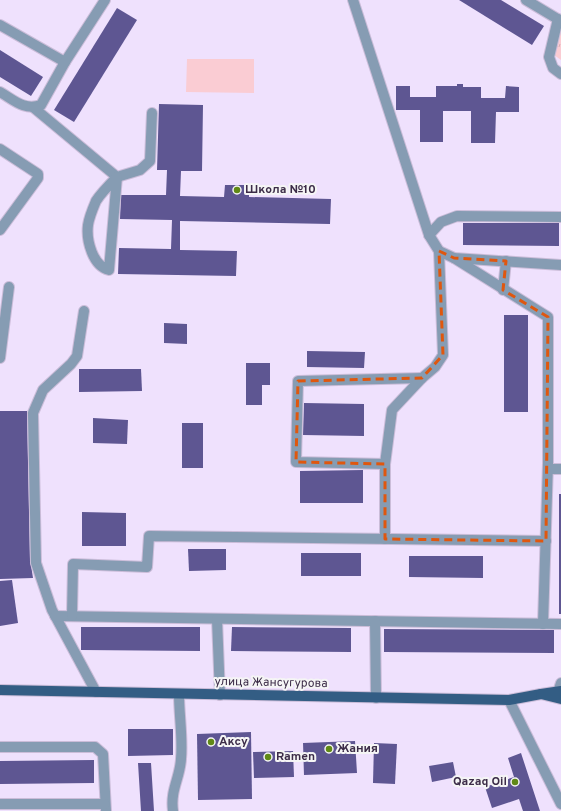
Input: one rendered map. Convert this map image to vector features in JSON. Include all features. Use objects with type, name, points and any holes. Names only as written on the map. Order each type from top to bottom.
[{"type":"main road","name":"улица Жансугурова","points":[[0,690],[509,700],[541,694],[560,694]]},
{"type":"street","points":[[0,92],[24,107],[34,108],[41,105],[65,62],[105,0]]},
{"type":"street","points":[[353,0],[429,235],[439,251],[443,355],[435,367],[422,378],[392,410],[385,464],[385,539]]},
{"type":"street","points":[[526,0],[560,20],[549,57],[553,68],[561,74]]},
{"type":"street","points":[[0,25],[65,62]]},
{"type":"street","points":[[34,108],[117,177]]},
{"type":"street","points":[[117,177],[109,270],[101,268],[96,262],[90,246],[88,226],[97,200],[117,177],[140,170],[150,161],[152,113]]},
{"type":"street","points":[[0,149],[38,174],[38,178],[0,230]]},
{"type":"street","points":[[429,235],[441,222],[457,216],[561,217]]},
{"type":"street","points":[[439,251],[454,258],[548,317],[548,469],[543,624]]},
{"type":"street","points":[[454,258],[561,264]]},
{"type":"street","points":[[503,290],[506,261]]},
{"type":"street","points":[[0,358],[9,287]]},
{"type":"street","points":[[84,311],[77,356],[71,364],[43,390],[33,413],[36,563],[55,616],[96,692]]},
{"type":"street","points":[[385,464],[296,462],[298,381],[422,378]]},
{"type":"street","points":[[548,469],[561,469]]},
{"type":"street","points":[[72,616],[73,564],[148,567],[149,536],[546,542]]},
{"type":"street","points":[[55,616],[561,624]]},
{"type":"street","points":[[217,619],[220,695]]},
{"type":"street","points":[[374,621],[376,698]]},
{"type":"street","points":[[173,811],[172,801],[174,783],[181,760],[179,694]]},
{"type":"street","points":[[509,700],[561,804]]},
{"type":"street","points":[[0,747],[95,747],[103,754],[106,808],[14,807],[0,804]]},
{"type":"highlighted area","points":[[439,251],[454,258],[506,261],[503,290],[548,317],[546,541],[385,539],[385,464],[296,462],[298,381],[422,378],[443,355]]},
{"type":"green space","points":[[561,25],[561,60],[554,55]]},
{"type":"green space","points":[[187,59],[254,59],[254,93],[186,92]]},
{"type":"building","points":[[459,0],[501,0],[544,26],[532,45]]},
{"type":"building","points":[[117,8],[137,20],[74,122],[54,110]]},
{"type":"building","points":[[0,50],[43,77],[31,96],[0,77]]},
{"type":"building","points":[[457,84],[463,84],[463,87],[481,87],[481,98],[505,98],[506,86],[519,87],[519,112],[496,112],[495,143],[471,143],[471,111],[443,111],[443,142],[420,142],[420,110],[396,110],[396,86],[410,86],[410,97],[436,97],[436,86],[457,86]]},
{"type":"building","name":"Школа №10","points":[[159,104],[203,105],[202,171],[181,171],[180,196],[224,197],[225,185],[249,185],[249,197],[331,199],[330,224],[180,221],[180,250],[237,251],[236,276],[118,274],[119,248],[171,249],[172,220],[120,219],[121,195],[166,195],[167,170],[157,170]]},
{"type":"building","points":[[463,223],[559,223],[559,246],[463,245]]},
{"type":"building","points":[[504,315],[528,315],[528,412],[504,412]]},
{"type":"building","points":[[164,323],[187,324],[187,344],[164,343]]},
{"type":"building","points":[[307,351],[365,352],[364,368],[307,367]]},
{"type":"building","points":[[246,363],[270,363],[270,385],[262,385],[262,405],[246,405]]},
{"type":"building","points":[[79,369],[141,369],[142,391],[79,392]]},
{"type":"building","points":[[304,403],[364,404],[364,436],[303,435]]},
{"type":"building","points":[[0,411],[27,411],[30,559],[33,578],[0,579]]},
{"type":"building","points":[[93,418],[128,420],[127,444],[93,443]]},
{"type":"building","points":[[182,423],[203,423],[203,468],[182,468]]},
{"type":"building","points":[[363,470],[363,503],[300,503],[300,471]]},
{"type":"building","points":[[559,494],[561,494],[561,614],[559,614]]},
{"type":"building","points":[[82,512],[126,513],[126,546],[82,546]]},
{"type":"building","points":[[188,549],[226,549],[226,570],[189,571]]},
{"type":"building","points":[[301,553],[361,553],[361,576],[301,576]]},
{"type":"building","points":[[409,556],[483,556],[483,578],[409,577]]},
{"type":"building","points":[[12,580],[18,623],[0,626],[0,581]]},
{"type":"building","points":[[81,627],[200,627],[200,651],[81,650]]},
{"type":"building","points":[[232,627],[351,628],[351,652],[231,651]]},
{"type":"building","points":[[384,629],[554,630],[554,653],[384,652]]},
{"type":"building","points":[[128,729],[173,729],[173,755],[128,756]]},
{"type":"building","points":[[251,732],[252,799],[198,800],[197,734]]},
{"type":"building","points":[[355,741],[357,773],[304,775],[303,743]]},
{"type":"building","points":[[374,743],[397,744],[395,784],[373,783]]},
{"type":"building","points":[[293,751],[294,777],[254,778],[253,752]]},
{"type":"building","name":"Qazaq Oil","points":[[521,753],[540,811],[523,811],[519,799],[492,808],[485,787],[514,777],[508,758]]},
{"type":"building","points":[[94,760],[94,783],[0,784],[0,761]]},
{"type":"building","points":[[453,762],[456,777],[432,782],[429,766]]},
{"type":"building","points":[[138,763],[151,763],[154,811],[141,811]]},
{"type":"place","name":"Школа №10","points":[[237,190]]},
{"type":"place","name":"Аксу","points":[[211,742]]},
{"type":"place","name":"Жания","points":[[329,749]]},
{"type":"place","name":"Ramen","points":[[268,757]]},
{"type":"place","name":"Qazaq Oil","points":[[515,782]]}]
